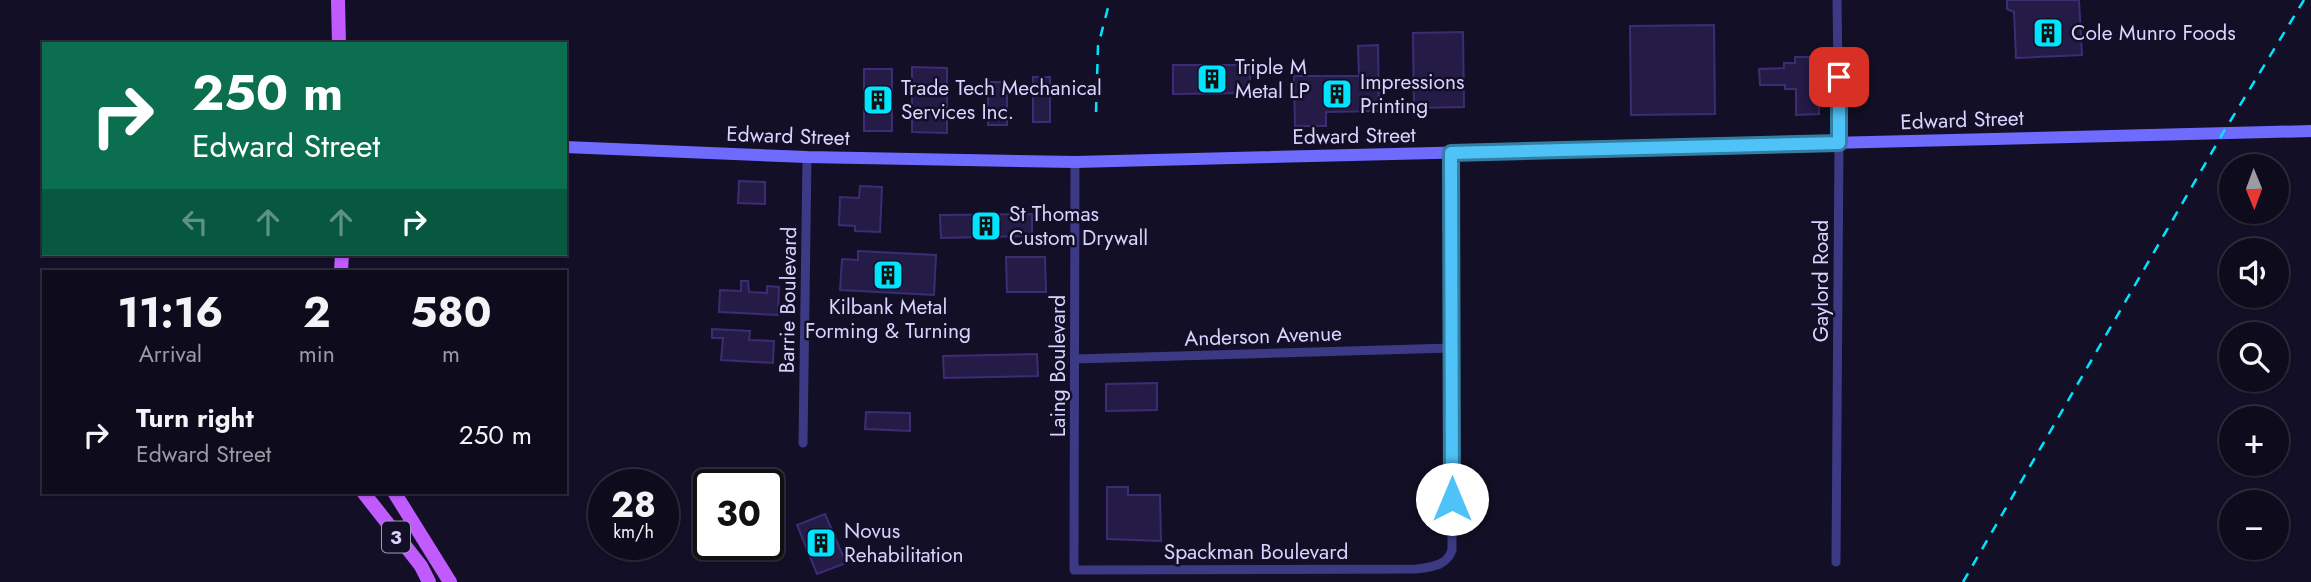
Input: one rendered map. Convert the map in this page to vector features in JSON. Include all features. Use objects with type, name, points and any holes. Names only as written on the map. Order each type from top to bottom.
[{"type":"main road","points":[[338,0],[339,42]]},
{"type":"main road","name":"3","points":[[365,494],[421,566],[429,582]]},
{"type":"main road","name":"3","points":[[395,494],[450,582]]},
{"type":"street","name":"Gaylord Road","points":[[1836,562],[1838,0]]},
{"type":"street","name":"Edward Street","points":[[567,147],[807,157],[1075,162],[2311,131]]},
{"type":"street","points":[[1451,153],[1452,348]]},
{"type":"street","name":"Barrie Boulevard","points":[[803,443],[807,157]]},
{"type":"street","name":"Laing Boulevard","points":[[1074,570],[1075,162]]},
{"type":"street","name":"Anderson Avenue","points":[[1076,359],[1452,348]]},
{"type":"street","name":"Spackman Boulevard","points":[[1074,570],[1416,569],[1438,565],[1449,558],[1452,550],[1452,348]]},
{"type":"building","name":"Cole Munro Foods","points":[[2007,0],[2079,0],[2082,55],[2016,58],[2014,12],[2007,9]]},
{"type":"building","points":[[1714,25],[1715,114],[1631,115],[1630,26]]},
{"type":"building","points":[[1463,32],[1464,107],[1414,108],[1413,33]]},
{"type":"building","name":"Impressions Printing","points":[[1378,45],[1379,111],[1326,112],[1326,126],[1295,126],[1294,76],[1359,76],[1358,46]]},
{"type":"building","points":[[1795,57],[1818,57],[1819,114],[1796,115],[1796,89],[1785,89],[1785,85],[1760,85],[1759,69],[1784,68],[1784,63],[1795,63]]},
{"type":"building","name":"Triple M Metal LP","points":[[1173,65],[1250,65],[1250,93],[1173,94]]},
{"type":"building","points":[[912,67],[947,68],[947,133],[912,132]]},
{"type":"building","name":"Trade Tech Mechanical Services Inc.","points":[[864,69],[892,69],[892,131],[864,131]]},
{"type":"building","points":[[1033,77],[1050,77],[1050,122],[1033,122]]},
{"type":"building","points":[[988,82],[1007,82],[1007,125],[988,125]]},
{"type":"building","points":[[739,181],[765,182],[765,204],[738,203]]},
{"type":"building","points":[[860,186],[882,187],[880,232],[855,231],[855,226],[839,225],[840,197],[859,198]]},
{"type":"building","name":"St Thomas Custom Drywall","points":[[1032,214],[1032,236],[941,238],[940,215]]},
{"type":"building","name":"Kilbank Metal Forming & Turning","points":[[858,251],[936,255],[934,295],[840,290],[842,259],[858,260]]},
{"type":"building","points":[[1006,257],[1045,257],[1046,292],[1007,292]]},
{"type":"building","points":[[741,281],[748,281],[749,292],[767,293],[767,286],[779,287],[778,315],[719,312],[720,290],[741,291]]},
{"type":"building","points":[[712,329],[750,331],[749,340],[774,341],[773,363],[721,360],[723,338],[712,338]]},
{"type":"building","points":[[1037,354],[1038,376],[944,378],[943,356]]},
{"type":"building","points":[[1157,383],[1157,410],[1106,411],[1106,384]]},
{"type":"building","points":[[866,412],[910,413],[910,431],[865,429]]},
{"type":"building","points":[[1107,487],[1128,487],[1128,495],[1160,495],[1161,541],[1107,539]]},
{"type":"building","name":"Novus Rehabilitation","points":[[825,514],[846,563],[817,574],[797,525]]},
{"type":"railway","points":[[1096,112],[1098,46],[1110,0]]},
{"type":"railway","points":[[1963,582],[2223,133],[2304,0]]},
{"type":"place","name":"Cole Munro Foods","points":[[2048,33]]},
{"type":"place","name":"Triple M Metal LP","points":[[1212,79]]},
{"type":"place","name":"Impressions Printing","points":[[1337,94]]},
{"type":"place","name":"Trade Tech Mechanical Services Inc.","points":[[878,100]]},
{"type":"place","name":"St Thomas Custom Drywall","points":[[986,226]]},
{"type":"place","name":"Kilbank Metal Forming & Turning","points":[[888,275]]},
{"type":"place","name":"Novus Rehabilitation","points":[[821,543]]},
{"type":"route","points":[[1452,499],[1451,153],[1839,143],[1839,77]]}]
